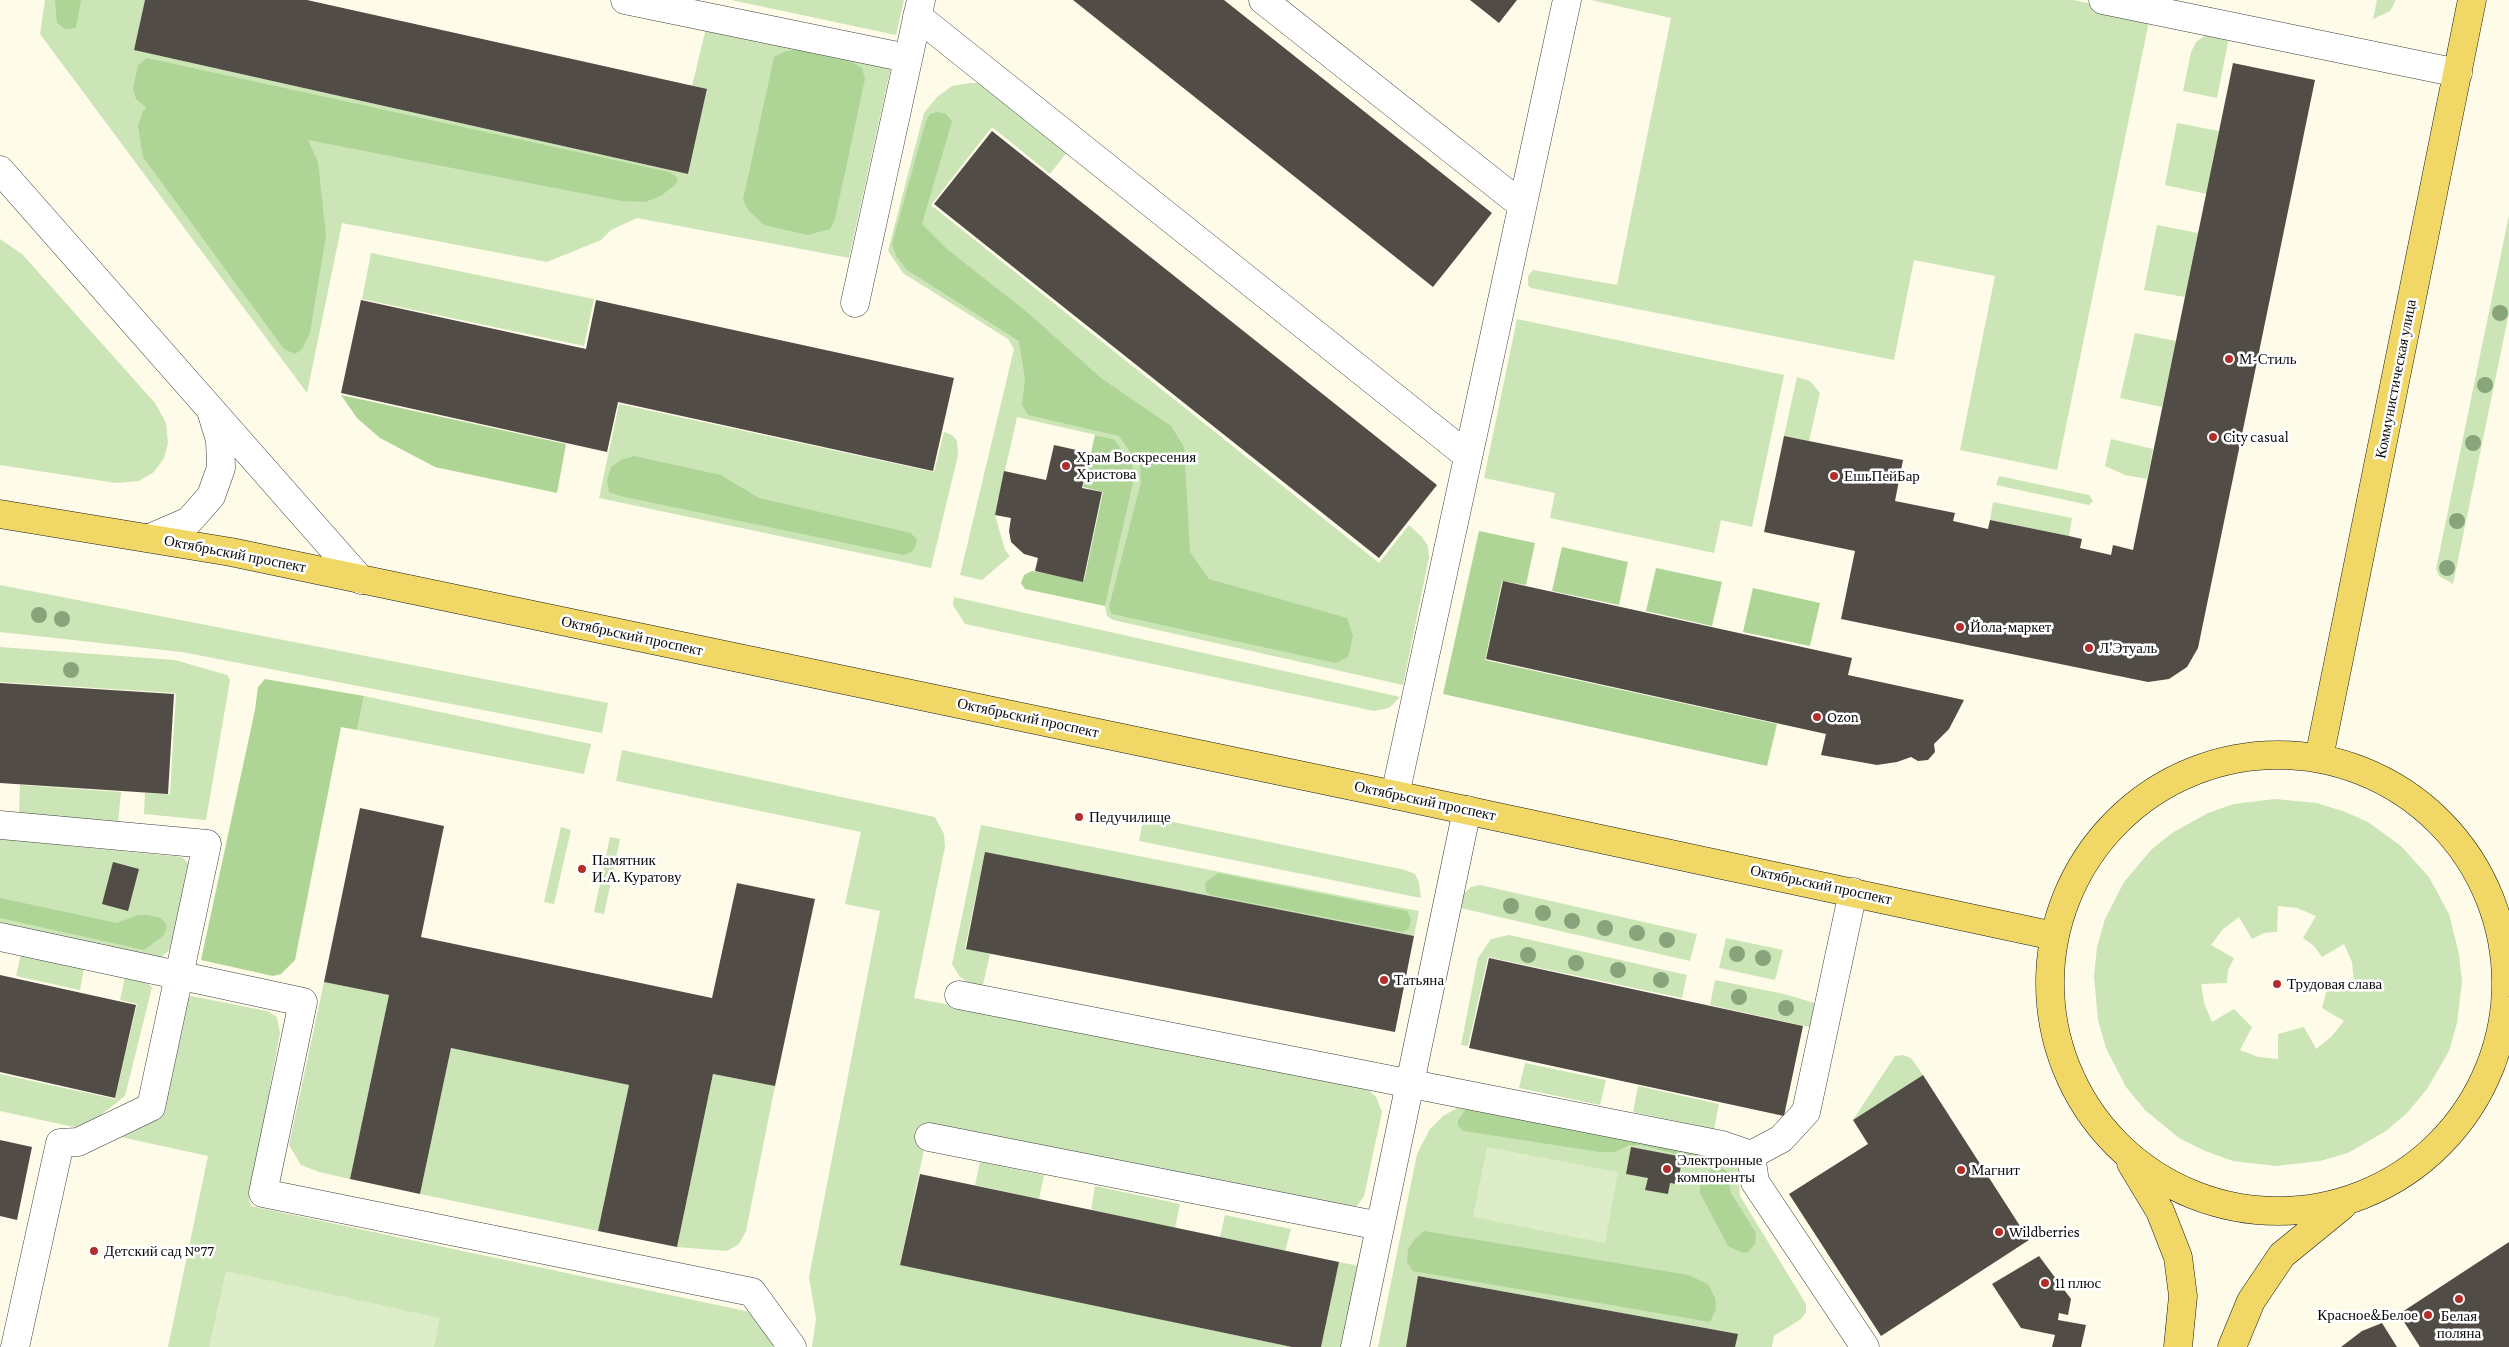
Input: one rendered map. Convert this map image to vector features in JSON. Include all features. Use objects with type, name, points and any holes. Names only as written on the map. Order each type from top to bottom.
[{"type":"main road","name":"Коммунистическая улица","points":[[2319,758],[2472,0]]},
{"type":"main road","name":"Октябрьский проспект","points":[[0,514],[152,537],[1395,795],[2054,936]]},
{"type":"main road","points":[[2280,755],[2319,758],[2358,769],[2395,787],[2428,810],[2456,840],[2474,866],[2495,910],[2504,950],[2506,990],[2505,1032],[2490,1069],[2472,1104],[2448,1136],[2419,1164],[2385,1185],[2347,1202],[2310,1210],[2270,1212],[2230,1207],[2192,1196],[2157,1178],[2125,1154],[2097,1124],[2076,1091],[2060,1054],[2052,1016],[2050,984],[2054,936],[2065,898],[2083,864],[2106,832],[2135,805],[2167,783],[2203,767],[2241,758],[2280,755]]},
{"type":"main road","points":[[2125,1154],[2160,1211],[2178,1257],[2183,1296],[2178,1347]]},
{"type":"main road","points":[[2232,1347],[2251,1300],[2282,1255],[2347,1202]]},
{"type":"street","points":[[625,0],[907,58]]},
{"type":"street","points":[[1263,0],[1522,205]]},
{"type":"street","points":[[1395,795],[1566,0]]},
{"type":"street","points":[[2103,0],[2458,73]]},
{"type":"street","points":[[855,303],[919,8],[1468,456]]},
{"type":"street","points":[[0,170],[361,580]]},
{"type":"street","points":[[152,537],[189,521],[211,496],[221,468],[220,440],[210,408]]},
{"type":"street","points":[[1355,1347],[1466,810]]},
{"type":"street","points":[[0,825],[207,844],[151,1107],[78,1142],[60,1143],[15,1347]]},
{"type":"street","points":[[960,995],[1722,1145],[1751,1155],[1781,1140],[1806,1112],[1853,892]]},
{"type":"street","points":[[0,937],[303,1002],[263,1193],[752,1292],[792,1347]]},
{"type":"street","points":[[929,1137],[1380,1226]]},
{"type":"street","points":[[1751,1155],[1755,1182],[1855,1344]]},
{"type":"green space","points":[[45,0],[145,0],[134,50],[688,174],[707,90],[692,86],[707,24],[892,62],[849,258],[637,218],[611,230],[601,240],[547,262],[342,223],[307,393],[40,34]]},
{"type":"green space","points":[[55,0],[81,0],[76,28],[65,29],[57,23]]},
{"type":"green space","points":[[731,0],[904,0],[896,35]]},
{"type":"green space","points":[[1591,0],[2073,0],[2150,16],[2057,470],[1960,450],[1995,276],[1914,260],[1894,360],[1531,288],[1528,285],[1528,276],[1533,270],[1617,285],[1671,18]]},
{"type":"green space","points":[[2377,0],[2396,0],[2390,11],[2373,19]]},
{"type":"green space","points":[[2209,33],[2225,36],[2228,42],[2217,98],[2183,91],[2191,52],[2196,42]]},
{"type":"green space","points":[[797,50],[852,62],[862,68],[865,79],[835,219],[830,229],[808,235],[764,225],[748,210],[743,200],[774,57],[786,51]]},
{"type":"green space","points":[[147,58],[669,172],[676,176],[678,182],[661,196],[645,202],[622,201],[308,140],[318,162],[326,235],[310,333],[302,349],[295,354],[284,349],[143,157],[138,126],[143,111],[147,108],[136,99],[133,88],[138,65]]},
{"type":"green space","points":[[983,83],[1068,151],[1050,174],[992,127],[931,205],[1379,563],[1409,525],[1422,537],[1428,546],[1429,557],[1403,685],[1113,620],[1107,616],[1105,606],[1136,471],[1114,439],[1017,417],[995,515],[1005,550],[1010,556],[982,580],[960,575],[1014,349],[1008,339],[903,273],[888,251],[924,113],[937,97],[952,86]]},
{"type":"green space","points":[[937,112],[946,114],[952,121],[922,224],[948,250],[1027,312],[1101,378],[1171,426],[1184,447],[1190,552],[1209,579],[1347,618],[1353,636],[1348,657],[1336,663],[1112,614],[1109,607],[1141,482],[1140,466],[1119,436],[1028,415],[1022,405],[1025,379],[1019,341],[907,270],[896,256],[892,244],[926,121],[930,114]]},
{"type":"green space","points":[[2177,123],[2219,131],[2207,194],[2165,185]]},
{"type":"green space","points":[[2509,215],[2509,313],[2453,584],[2439,576],[2436,569]]},
{"type":"green space","points":[[2157,225],[2198,233],[2185,297],[2144,290]]},
{"type":"green space","points":[[0,239],[22,254],[155,403],[166,423],[168,443],[164,458],[154,472],[139,481],[116,483],[0,465]]},
{"type":"green space","points":[[371,253],[594,299],[584,346],[362,299]]},
{"type":"green space","points":[[1517,319],[1784,375],[1752,527],[1721,520],[1714,553],[1550,518],[1555,493],[1484,478]]},
{"type":"green space","points":[[2135,333],[2176,341],[2162,407],[2120,398]]},
{"type":"green space","points":[[1797,377],[1810,381],[1820,393],[1809,441],[1784,436]]},
{"type":"green space","points":[[341,395],[566,444],[557,493],[435,467],[380,438],[357,418]]},
{"type":"green space","points":[[619,404],[934,472],[944,432],[952,435],[957,441],[958,455],[931,568],[599,498]]},
{"type":"green space","points":[[1095,435],[1114,439],[1136,471],[1105,606],[1025,589],[1021,583],[1024,575],[1032,571],[1084,581],[1103,492],[1083,487]]},
{"type":"green space","points":[[2111,439],[2153,449],[2147,479],[2125,475],[2105,466]]},
{"type":"green space","points":[[634,456],[721,475],[759,498],[911,533],[917,540],[915,547],[912,552],[903,555],[620,496],[609,492],[607,481],[611,467],[621,460]]},
{"type":"green space","points":[[1999,476],[2089,495],[2093,501],[2089,505],[1996,485]]},
{"type":"green space","points":[[1993,502],[2072,518],[2069,536],[1990,520]]},
{"type":"green space","points":[[1479,531],[1535,543],[1526,585],[1502,581],[1485,660],[1777,724],[1767,766],[1443,694]]},
{"type":"green space","points":[[1562,547],[1628,562],[1619,605],[1552,591]]},
{"type":"green space","points":[[1656,568],[1722,582],[1712,626],[1646,611]]},
{"type":"green space","points":[[0,585],[608,703],[602,733],[182,652],[0,632]]},
{"type":"green space","points":[[1753,588],[1820,603],[1810,646],[1743,632]]},
{"type":"green space","points":[[954,597],[1400,697],[1389,708],[1374,711],[965,624],[953,605]]},
{"type":"green space","points":[[0,647],[175,660],[227,675],[230,680],[206,820],[144,814],[145,793],[170,794],[176,693],[0,682]]},
{"type":"green space","points":[[265,679],[364,696],[357,730],[341,727],[295,960],[281,974],[273,976],[201,960],[255,710],[258,687]]},
{"type":"green space","points":[[364,696],[591,744],[584,774],[357,730]]},
{"type":"green space","points":[[622,750],[935,817],[944,834],[945,847],[914,998],[1366,1088],[1376,1097],[1382,1112],[1364,1196],[1357,1206],[1347,1208],[929,1126],[900,1264],[1292,1347],[812,1347],[816,1319],[809,1277],[880,911],[845,904],[861,832],[616,781]]},
{"type":"green space","points":[[20,785],[121,792],[118,822],[19,814]]},
{"type":"green space","points":[[2275,799],[2316,803],[2343,811],[2368,822],[2401,846],[2429,877],[2449,914],[2459,954],[2462,981],[2457,1023],[2449,1051],[2427,1089],[2408,1112],[2386,1131],[2348,1153],[2320,1161],[2276,1166],[2233,1161],[2205,1151],[2179,1138],[2145,1110],[2126,1087],[2106,1048],[2098,1020],[2094,976],[2097,947],[2105,919],[2124,882],[2151,850],[2172,833],[2208,813],[2234,804]],"holes":[[[2278,906],[2297,908],[2316,916],[2303,938],[2314,946],[2322,957],[2344,944],[2352,962],[2354,982],[2329,982],[2322,1008],[2344,1021],[2332,1036],[2316,1049],[2304,1027],[2278,1034],[2278,1059],[2258,1057],[2240,1050],[2252,1027],[2234,1009],[2212,1022],[2204,1003],[2201,984],[2227,983],[2228,970],[2234,958],[2211,945],[2223,929],[2239,917],[2252,939],[2264,933],[2277,932]]]},
{"type":"green space","points":[[1144,816],[1405,870],[1415,874],[1419,883],[1421,898],[1139,841]]},
{"type":"green space","points":[[981,825],[1419,911],[1414,936],[985,853],[965,948],[990,954],[983,985],[970,983],[960,977],[952,964]]},
{"type":"green space","points":[[561,827],[571,830],[554,904],[544,902]]},
{"type":"green space","points":[[610,837],[620,839],[604,914],[594,912]]},
{"type":"green space","points":[[0,839],[182,857],[189,864],[176,943],[159,960],[0,925]]},
{"type":"green space","points":[[1218,873],[1407,911],[1411,919],[1410,924],[1408,929],[1402,932],[1211,895],[1206,892],[1205,883]]},
{"type":"green space","points":[[1480,885],[1697,934],[1690,961],[1456,907],[1458,899],[1471,887]]},
{"type":"green space","points":[[0,898],[117,923],[138,915],[148,915],[161,918],[167,926],[164,935],[144,950],[0,918]]},
{"type":"green space","points":[[1509,935],[1687,975],[1682,998],[1488,957],[1468,1046],[1461,1045],[1478,958],[1491,939]]},
{"type":"green space","points":[[1726,938],[1783,950],[1775,980],[1719,968]]},
{"type":"green space","points":[[21,954],[84,968],[80,990],[16,976]]},
{"type":"green space","points":[[125,977],[144,981],[152,987],[125,1096],[83,1129],[0,1111],[0,1074],[115,1099],[137,1004],[120,1000]]},
{"type":"green space","points":[[1715,980],[1784,994],[1818,1004],[1819,1029],[1710,1005]]},
{"type":"green space","points":[[324,982],[389,995],[350,1179],[319,1172],[301,1165],[289,1145]]},
{"type":"green space","points":[[191,996],[267,1011],[277,1017],[280,1033],[249,1200],[251,1206],[750,1312],[771,1337],[773,1347],[168,1347],[208,1156],[116,1136],[127,1126],[185,998]]},
{"type":"green space","points":[[451,1048],[629,1085],[598,1231],[420,1194]]},
{"type":"green space","points":[[1903,1055],[1911,1058],[1923,1075],[1853,1120],[1895,1056]]},
{"type":"green space","points":[[1525,1063],[1606,1080],[1600,1105],[1519,1088]]},
{"type":"green space","points":[[713,1074],[775,1086],[746,1231],[739,1244],[727,1251],[677,1247]]},
{"type":"green space","points":[[1638,1086],[1719,1104],[1714,1129],[1633,1112]]},
{"type":"green space","points":[[1473,1101],[1730,1154],[1738,1167],[1740,1196],[1806,1304],[1806,1312],[1801,1319],[1774,1336],[1772,1347],[1735,1347],[1737,1334],[1419,1276],[1406,1347],[1378,1347],[1417,1154],[1430,1129],[1443,1116]]},
{"type":"green space","points":[[1467,1108],[1709,1155],[1700,1160],[1641,1145],[1629,1145],[1615,1152],[1600,1152],[1464,1131],[1458,1126],[1458,1120]]},
{"type":"green space","points":[[1487,1147],[1618,1172],[1605,1243],[1473,1217]]},
{"type":"green space","points":[[980,1162],[1044,1175],[1039,1199],[975,1185]]},
{"type":"green space","points":[[1720,1167],[1727,1171],[1731,1193],[1756,1233],[1755,1244],[1748,1252],[1743,1253],[1728,1246],[1700,1193],[1700,1183],[1703,1178],[1713,1168]]},
{"type":"green space","points":[[1095,1186],[1180,1204],[1175,1228],[1091,1210]]},
{"type":"green space","points":[[1225,1215],[1291,1229],[1285,1251],[1220,1237]]},
{"type":"green space","points":[[1424,1231],[1688,1275],[1708,1284],[1715,1298],[1716,1309],[1710,1322],[1413,1271],[1407,1262],[1408,1250],[1414,1240]]},
{"type":"green space","points":[[1339,1262],[1359,1266],[1341,1347],[1321,1347]]},
{"type":"green space","points":[[226,1271],[440,1318],[434,1347],[209,1347]]},
{"type":"building","points":[[145,0],[307,0],[707,89],[688,174],[134,50]]},
{"type":"building","points":[[1073,0],[1224,0],[1492,213],[1433,287]]},
{"type":"building","points":[[1470,0],[1517,0],[1499,23]]},
{"type":"building","points":[[2233,63],[2315,80],[2198,648],[2187,667],[2169,679],[2148,682],[1841,619],[1855,551],[1764,532],[1784,436],[1903,460],[1895,501],[1955,513],[1953,521],[1988,529],[1990,520],[2069,536],[2082,539],[2080,548],[2111,555],[2113,545],[2133,550]]},
{"type":"building","points":[[992,131],[1437,485],[1379,558],[934,204]]},
{"type":"building","points":[[361,300],[586,349],[596,300],[954,378],[933,471],[618,402],[607,452],[341,393]]},
{"type":"building","points":[[1054,445],[1090,453],[1082,488],[1102,492],[1083,582],[1035,571],[1038,558],[1024,554],[1011,542],[1009,531],[1011,518],[995,515],[1004,471],[1046,480]]},
{"type":"building","points":[[1503,581],[1852,658],[1848,675],[1964,700],[1949,729],[1934,744],[1935,752],[1928,760],[1918,761],[1911,757],[1897,762],[1877,765],[1821,755],[1826,734],[1486,659]]},
{"type":"building","points":[[0,683],[174,694],[168,794],[0,783]]},
{"type":"building","points":[[360,808],[444,826],[421,937],[712,998],[737,883],[815,899],[775,1086],[713,1074],[677,1247],[598,1231],[629,1085],[451,1048],[420,1194],[350,1179],[389,995],[324,982]]},
{"type":"building","points":[[985,852],[1414,936],[1395,1032],[966,949]]},
{"type":"building","points":[[113,862],[139,869],[128,911],[102,904]]},
{"type":"building","points":[[1489,958],[1803,1026],[1784,1116],[1469,1048]]},
{"type":"building","points":[[0,975],[136,1005],[115,1098],[0,1072]]},
{"type":"building","points":[[1923,1075],[2029,1240],[1881,1336],[1789,1194],[1868,1144],[1853,1120]]},
{"type":"building","points":[[0,1140],[32,1147],[17,1220],[0,1216]]},
{"type":"building","points":[[1631,1147],[1683,1157],[1677,1184],[1670,1183],[1668,1194],[1645,1190],[1648,1178],[1626,1174]]},
{"type":"building","points":[[920,1174],[1339,1262],[1321,1347],[1292,1347],[900,1265]]},
{"type":"building","points":[[2509,1242],[2509,1347],[2420,1347],[2399,1314]]},
{"type":"building","points":[[2039,1256],[2071,1299],[2068,1315],[2059,1313],[2058,1320],[2086,1325],[2081,1347],[2052,1347],[2055,1335],[2021,1328],[1992,1284]]},
{"type":"building","points":[[1418,1276],[1738,1334],[1735,1347],[1406,1347]]},
{"type":"building","points":[[2382,1323],[2397,1347],[2341,1347],[2362,1331]]},
{"type":"place","name":"М-Стиль","points":[[2229,359]]},
{"type":"place","name":"City сasual","points":[[2213,437]]},
{"type":"place","name":"Храм Воскресения Христова","points":[[1066,466]]},
{"type":"place","name":"ЕшьПейБар","points":[[1834,476]]},
{"type":"place","name":"Йола-маркет","points":[[1960,627]]},
{"type":"place","name":"Л'Этуаль","points":[[2089,648]]},
{"type":"place","name":"Ozon","points":[[1817,717]]},
{"type":"place","name":"Педучилище","points":[[1079,817]]},
{"type":"place","name":"Памятник И.А. Куратову","points":[[582,869]]},
{"type":"place","name":"Татьяна","points":[[1384,980]]},
{"type":"place","name":"Трудовая слава","points":[[2277,984]]},
{"type":"place","name":"Электронные компоненты","points":[[1667,1169]]},
{"type":"place","name":"Магнит","points":[[1961,1170]]},
{"type":"place","name":"Wildberries","points":[[1999,1232]]},
{"type":"place","name":"Детский сад №77","points":[[94,1251]]},
{"type":"place","name":"11 плюс","points":[[2045,1283]]},
{"type":"place","name":"Белая поляна","points":[[2459,1299]]},
{"type":"place","name":"Красное&Белое","points":[[2428,1315]]}]
